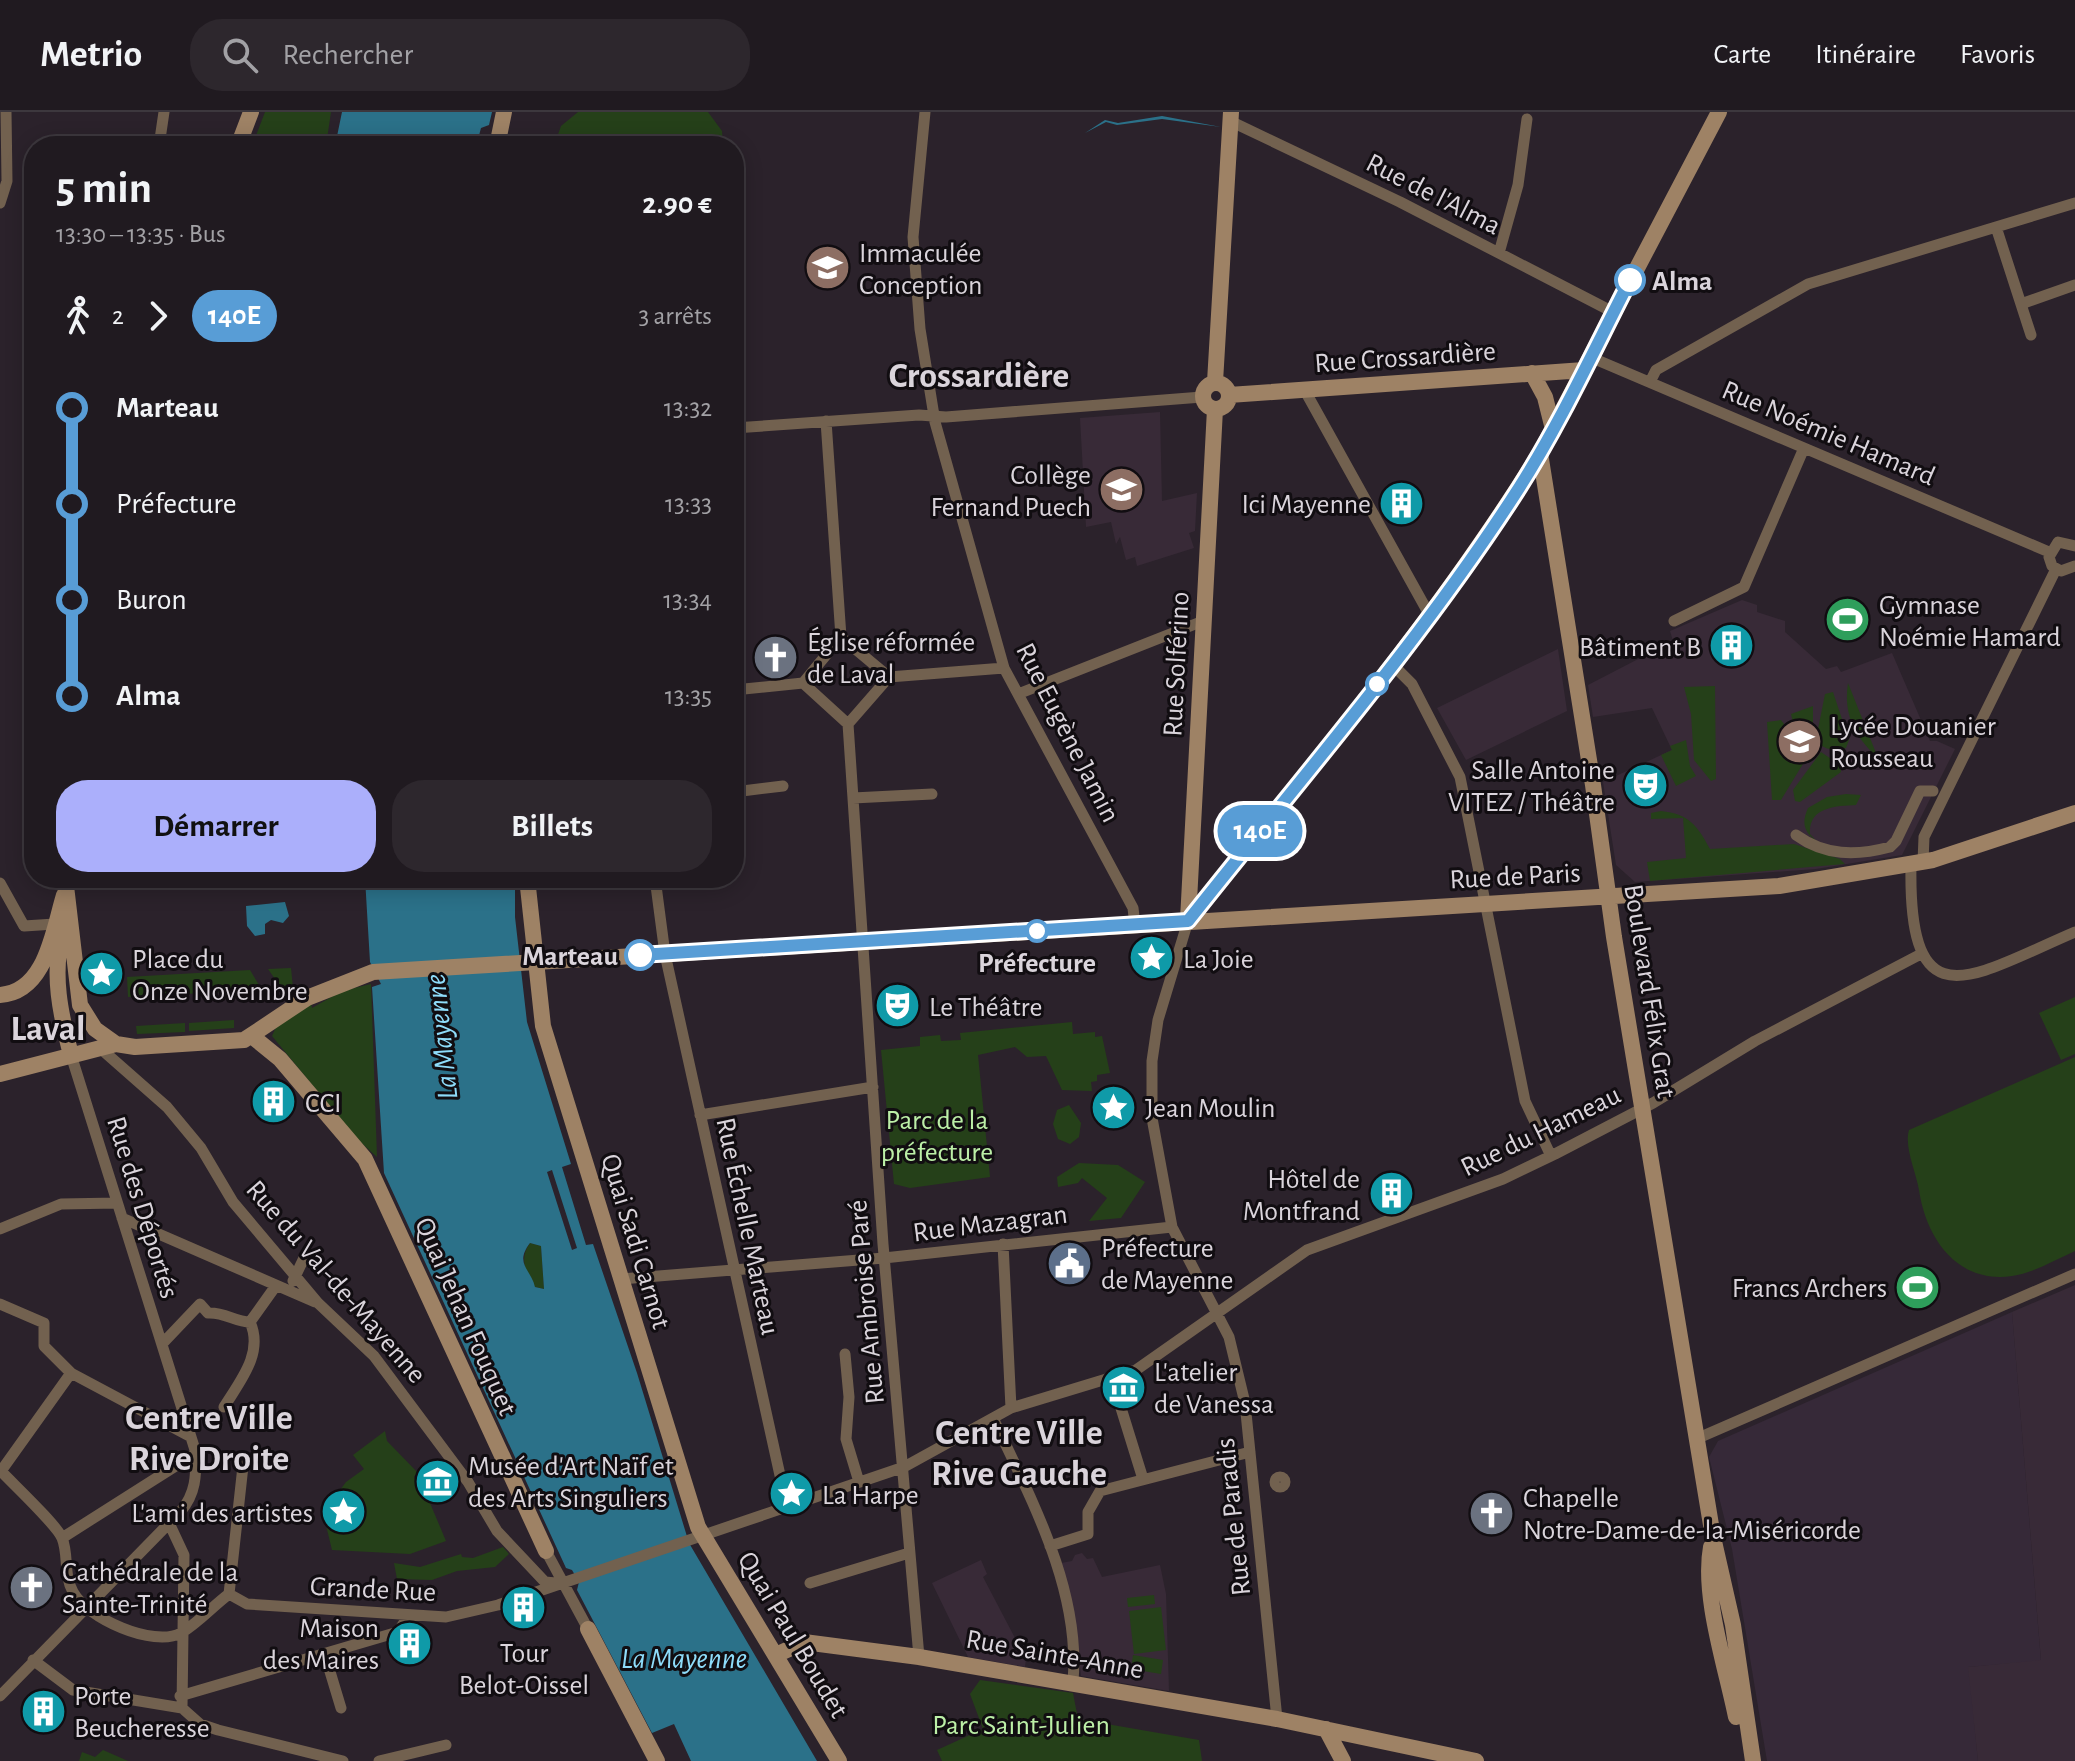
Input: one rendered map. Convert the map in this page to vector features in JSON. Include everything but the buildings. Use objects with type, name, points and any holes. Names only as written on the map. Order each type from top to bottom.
[{"type":"main road","points":[[242,136],[251,112]]},
{"type":"main road","points":[[499,136],[504,112]]},
{"type":"main road","points":[[1188,921],[1392,664],[1517,491],[1553,429],[1719,112]]},
{"type":"main road","points":[[1215,382],[1230,117]]},
{"type":"main road","name":"Rue Crossardière","points":[[1229,395],[1532,373],[1587,364]]},
{"type":"main road","points":[[1532,373],[1545,397],[1553,429]]},
{"type":"main road","points":[[1215,382],[1223,385],[1229,395],[1225,406],[1215,409],[1207,407],[1202,397],[1204,388],[1215,382]]},
{"type":"main road","name":"Rue Solférino","points":[[1188,921],[1215,409]]},
{"type":"main road","name":"Boulevard Félix Grat","points":[[1540,453],[1696,1439],[1713,1537],[1733,1625],[1753,1761]]},
{"type":"main road","points":[[1517,491],[1530,493],[1543,504],[1548,540],[1555,547]]},
{"type":"main road","name":"Rue de Paris","points":[[253,1037],[307,998],[373,972],[1779,886],[1917,863],[2075,813]]},
{"type":"main road","points":[[0,995],[16,993],[35,976],[66,888]]},
{"type":"main road","points":[[68,888],[83,1012],[108,1046]]},
{"type":"main road","name":"Quai Sadi Carnot","points":[[528,888],[543,1026],[701,1534]]},
{"type":"main road","points":[[69,912],[58,950],[58,984],[71,1055]]},
{"type":"main road","points":[[0,1074],[108,1046],[135,1047],[253,1037]]},
{"type":"main road","name":"Quai Jehan Fouquet","points":[[253,1037],[280,1059],[365,1159],[546,1551]]},
{"type":"main road","name":"Quai Paul Boudet","points":[[701,1534],[839,1761]]},
{"type":"main road","name":"Boulevard Félix Grat","points":[[1713,1537],[1709,1557],[1717,1627],[1744,1761]]},
{"type":"main road","points":[[588,1629],[657,1761]]},
{"type":"main road","name":"Rue Sainte-Anne","points":[[776,1655],[804,1642],[919,1657],[1073,1681],[1277,1719],[1476,1761]]},
{"type":"main road","points":[[1326,1729],[1343,1761]]},
{"type":"street","points":[[0,203],[7,181],[6,112]]},
{"type":"street","points":[[160,136],[164,112]]},
{"type":"street","name":"Rue Eugène Jamin","points":[[925,112],[913,237],[920,329],[934,416],[1004,668],[1133,908],[1135,925]]},
{"type":"street","name":"Rue de l'Alma","points":[[1230,117],[1613,312]]},
{"type":"street","points":[[1499,253],[1518,185],[1527,119]]},
{"type":"street","points":[[1650,382],[1656,370],[1808,284],[2075,203]]},
{"type":"street","points":[[1996,227],[2031,335]]},
{"type":"street","points":[[2021,304],[2075,285]]},
{"type":"street","name":"Rue Noémie Hamard","points":[[1587,364],[1650,382],[2049,552]]},
{"type":"street","points":[[1304,389],[1429,614]]},
{"type":"street","points":[[744,427],[1202,397]]},
{"type":"street","points":[[744,689],[803,683],[841,637],[826,421]]},
{"type":"street","points":[[1674,621],[1744,587],[1804,448]]},
{"type":"street","points":[[2074,541],[2058,542],[2049,552],[2050,562],[2056,569],[2066,571],[2075,566]]},
{"type":"street","points":[[2056,569],[1924,837],[1917,863],[1913,928],[1921,954],[1928,963],[1947,975],[1969,977],[2075,932]]},
{"type":"street","points":[[1018,694],[1203,621]]},
{"type":"street","points":[[841,637],[889,677],[1004,668]]},
{"type":"street","points":[[1392,664],[1412,684],[1460,777],[1525,1101],[1551,1156]]},
{"type":"street","points":[[803,683],[848,724],[889,677]]},
{"type":"street","name":"Rue Ambroise Paré","points":[[848,724],[884,1258],[919,1657]]},
{"type":"street","points":[[744,791],[783,786]]},
{"type":"street","points":[[1796,835],[1821,850],[1837,853],[1890,847],[1896,841],[1920,791],[1933,791]]},
{"type":"street","points":[[853,798],[932,794]]},
{"type":"street","points":[[0,883],[24,926],[55,924]]},
{"type":"street","name":"Rue Échelle Marteau","points":[[656,888],[665,954],[787,1507]]},
{"type":"street","name":"Rue de Paradis","points":[[1188,921],[1158,1020],[1151,1086],[1155,1141],[1172,1227],[1229,1337],[1245,1403],[1277,1719]]},
{"type":"street","name":"Rue du Hameau","points":[[904,1467],[1011,1408],[1136,1370],[1307,1250],[1503,1179],[1551,1156],[1643,1107],[1755,1041],[1921,954]]},
{"type":"street","name":"Rue du Val-de-Mayenne","points":[[108,1046],[201,1148],[233,1202],[293,1276],[374,1356],[468,1482],[497,1531],[545,1582],[561,1583]]},
{"type":"street","name":"Rue des Déportés","points":[[71,1055],[196,1453]]},
{"type":"street","points":[[700,1115],[873,1087]]},
{"type":"street","points":[[0,1229],[61,1204],[117,1203]]},
{"type":"street","points":[[122,1218],[291,1294],[318,1303]]},
{"type":"street","name":"Rue Mazagran","points":[[621,1279],[884,1258],[1172,1227]]},
{"type":"street","points":[[1003,1244],[1011,1408]]},
{"type":"street","points":[[291,1294],[293,1276],[305,1256]]},
{"type":"street","points":[[1696,1439],[2075,1274]]},
{"type":"street","points":[[250,1322],[275,1287]]},
{"type":"street","points":[[0,1304],[44,1323],[44,1346],[71,1373],[191,1437]]},
{"type":"street","points":[[162,1344],[200,1304],[208,1313],[224,1312],[241,1322],[250,1322]]},
{"type":"street","points":[[224,1407],[250,1365],[256,1340],[250,1322]]},
{"type":"street","points":[[845,1354],[849,1397],[846,1439],[859,1482]]},
{"type":"street","points":[[71,1373],[0,1471],[62,1538],[64,1570],[84,1607],[102,1620],[140,1633],[180,1633],[229,1594],[243,1466]]},
{"type":"street","points":[[1112,1379],[1143,1479]]},
{"type":"street","points":[[993,1418],[1050,1546],[1064,1587],[1074,1664],[1073,1681]]},
{"type":"street","points":[[1050,1546],[1088,1534],[1088,1512],[1100,1491],[1250,1452]]},
{"type":"street","points":[[62,1538],[196,1453]]},
{"type":"street","points":[[3,1693],[169,1523],[192,1494],[196,1453]]},
{"type":"street","name":"Grande Rue","points":[[229,1594],[247,1604],[446,1617],[488,1608],[904,1467]]},
{"type":"street","points":[[1254,1485],[1275,1482]]},
{"type":"street","points":[[169,1523],[184,1555],[180,1633],[181,1702],[200,1724],[343,1761]]},
{"type":"street","name":"Quai Jehan Fouquet","points":[[546,1551],[588,1629]]},
{"type":"street","points":[[810,1583],[909,1553]]},
{"type":"street","points":[[33,1660],[73,1690],[181,1702],[398,1632],[409,1615]]},
{"type":"street","points":[[325,1655],[341,1708]]},
{"type":"street","points":[[379,1761],[446,1745]]},
{"type":"shaded area","name":"Collège Fernand Puech","points":[[1160,412],[1162,501],[1197,493],[1195,531],[1189,533],[1194,548],[1137,566],[1135,557],[1126,560],[1120,537],[1116,544],[1111,522],[1086,527],[1080,418]]},
{"type":"shaded area","name":"Lycée Douanier Rousseau","points":[[1742,600],[1757,605],[1757,612],[1785,621],[1785,632],[1826,669],[1837,666],[1841,672],[1892,653],[1930,741],[1955,749],[1902,855],[1816,869],[1635,882],[1616,865],[1603,782],[1672,750],[1652,708],[1593,717],[1588,685],[1673,641],[1670,631]]},
{"type":"shaded area","points":[[1558,649],[1567,711],[1466,760],[1437,708]]},
{"type":"shaded area","points":[[2075,1285],[2075,1761],[1978,1761],[1968,1667],[2041,1660],[2012,1312]]},
{"type":"shaded area","points":[[2012,1312],[2041,1661],[1969,1667],[1978,1761],[1767,1761],[1732,1549],[1709,1457],[1718,1441]]},
{"type":"shaded area","points":[[1082,1553],[1087,1559],[1093,1558],[1102,1577],[1160,1565],[1166,1594],[1169,1691],[1081,1676],[1074,1612],[1061,1563],[1072,1561],[1075,1555]]},
{"type":"shaded area","points":[[981,1560],[987,1574],[983,1577],[1026,1659],[1025,1667],[968,1657],[932,1583]]},
{"type":"green space","points":[[265,112],[331,112],[327,136],[256,136]]},
{"type":"green space","points":[[578,112],[708,112],[722,136],[558,136],[561,126]]},
{"type":"green space","points":[[1848,683],[1878,758],[1852,725],[1847,705]]},
{"type":"green space","points":[[1715,686],[1716,779],[1711,781],[1694,760],[1691,714],[1684,687]]},
{"type":"green space","points":[[1833,692],[1849,740],[1846,748],[1842,749],[1825,747],[1816,739],[1825,694]]},
{"type":"green space","points":[[1813,706],[1813,733],[1794,727],[1791,714]]},
{"type":"green space","points":[[1781,720],[1790,732],[1810,740],[1812,749],[1781,800],[1772,800],[1767,722]]},
{"type":"green space","points":[[1686,740],[1690,766],[1696,776],[1676,786],[1661,755],[1672,750],[1670,746]]},
{"type":"green space","points":[[1821,752],[1840,765],[1841,772],[1800,802],[1795,801],[1793,790]]},
{"type":"green space","points":[[1861,795],[1856,805],[1825,810],[1814,818],[1810,834],[1818,843],[1810,835],[1805,827],[1808,808],[1827,797]]},
{"type":"green space","points":[[1661,811],[1679,815],[1691,822],[1710,849],[1794,844],[1840,859],[1845,864],[1650,881],[1647,862],[1686,858],[1683,818],[1651,819],[1651,813]]},
{"type":"green space","points":[[291,968],[293,988],[282,989],[268,969]]},
{"type":"green space","points":[[250,970],[262,990],[128,997],[127,977]]},
{"type":"green space","points":[[371,984],[377,1157],[356,1138],[272,1036],[277,1025],[311,1003],[312,1008],[342,991]]},
{"type":"green space","points":[[2075,997],[2075,1054],[2061,1060],[2039,1013]]},
{"type":"green space","points":[[234,1020],[234,1028],[189,1031],[189,1023]]},
{"type":"green space","name":"Parc de la préfecture","points":[[1072,1022],[1073,1034],[1095,1032],[1095,1037],[1102,1036],[1110,1073],[1097,1075],[1097,1081],[1091,1082],[1092,1091],[1062,1090],[1046,1056],[1027,1057],[1015,1047],[978,1055],[990,1177],[910,1188],[894,1184],[881,1050],[920,1046],[920,1037],[940,1035],[941,1041],[961,1040],[960,1033]]},
{"type":"green space","points":[[185,1023],[185,1032],[137,1034],[136,1026]]},
{"type":"green space","points":[[2075,1057],[2075,1251],[2044,1266],[2012,1276],[1992,1277],[1975,1273],[1948,1254],[1929,1225],[1909,1152],[1909,1130]]},
{"type":"green space","points":[[1069,1105],[1081,1123],[1079,1137],[1070,1144],[1058,1139],[1053,1124],[1057,1110]]},
{"type":"green space","points":[[1079,1163],[1118,1165],[1145,1182],[1121,1218],[1089,1221],[1107,1198],[1082,1178],[1078,1183],[1058,1187],[1057,1177]]},
{"type":"green space","points":[[530,1243],[541,1246],[544,1289],[535,1287],[526,1270],[524,1260]]},
{"type":"green space","points":[[385,1431],[387,1441],[419,1474],[414,1476],[417,1485],[422,1484],[446,1541],[410,1554],[332,1550],[323,1513],[346,1482],[364,1469],[353,1455]]},
{"type":"green space","points":[[503,1547],[509,1554],[495,1567],[457,1571],[432,1580],[397,1579],[394,1563],[420,1567],[461,1554],[462,1557],[473,1558]]},
{"type":"green space","points":[[1154,1595],[1155,1604],[1128,1607],[1127,1598]]},
{"type":"green space","points":[[1161,1607],[1166,1650],[1134,1654],[1129,1611]]},
{"type":"green space","points":[[1133,1655],[1163,1660],[1161,1674],[1131,1669]]},
{"type":"green space","name":"Parc Saint-Julien","points":[[980,1680],[1073,1693],[1078,1719],[1199,1740],[1202,1761],[942,1761],[937,1750],[983,1729],[970,1694]]},
{"type":"green space","points":[[103,1750],[128,1761],[79,1761],[82,1752],[95,1757]]},
{"type":"water","points":[[342,112],[492,112],[489,125],[481,128],[479,136],[337,136]]},
{"type":"water","points":[[1162,116],[1221,127],[1162,119],[1117,125],[1106,122],[1085,133],[1105,120],[1118,123]]},
{"type":"water","name":"La Mayenne","points":[[366,888],[515,888],[515,917],[527,1022],[571,1164],[562,1167],[586,1245],[593,1244],[637,1373],[689,1543],[817,1761],[691,1761],[674,1724],[652,1733],[577,1590],[579,1582],[572,1570],[566,1568],[384,1173],[372,987],[381,984],[370,962]],"holes":[[[552,1170],[577,1248],[572,1250],[547,1172]],[[530,1243],[541,1246],[544,1289],[535,1287],[523,1261]]]},
{"type":"water","points":[[285,902],[289,916],[283,923],[271,920],[265,924],[265,934],[255,936],[247,926],[246,906]]},
{"type":"bus line","name":"140E","points":[[640,955],[1188,921],[1379,682],[1517,491],[1630,280]]},
{"type":"place","name":"Immaculée Conception","points":[[828,268]]},
{"type":"place","name":"Alma","points":[[1630,280]]},
{"type":"place","name":"Collège Fernand Puech","points":[[1122,490]]},
{"type":"place","name":"Ici Mayenne","points":[[1402,503]]},
{"type":"place","name":"Gymnase Noémie Hamard","points":[[1848,620]]},
{"type":"place","name":"Bâtiment B","points":[[1732,646]]},
{"type":"place","name":"Église réformée de Laval","points":[[776,657]]},
{"type":"place","name":"Lycée Douanier Rousseau","points":[[1799,741]]},
{"type":"place","name":"Salle Antoine VITEZ / Théâtre","points":[[1646,785]]},
{"type":"place","name":"Préfecture","points":[[1037,931]]},
{"type":"place","name":"Marteau","points":[[640,955]]},
{"type":"place","name":"La Joie","points":[[1152,958]]},
{"type":"place","name":"Place du Onze Novembre","points":[[101,974]]},
{"type":"place","name":"Le Théâtre","points":[[898,1006]]},
{"type":"place","name":"CCI","points":[[274,1102]]},
{"type":"place","name":"Jean Moulin","points":[[1114,1107]]},
{"type":"place","name":"Hôtel de Montfrand","points":[[1391,1194]]},
{"type":"place","name":"Préfecture de Mayenne","points":[[1070,1263]]},
{"type":"place","name":"Francs Archers","points":[[1918,1287]]},
{"type":"place","name":"L'atelier de Vanessa","points":[[1123,1387]]},
{"type":"place","name":"Musée d'Art Naïf et des Arts Singuliers","points":[[437,1481]]},
{"type":"place","name":"La Harpe","points":[[791,1494]]},
{"type":"place","name":"L'ami des artistes","points":[[344,1512]]},
{"type":"place","name":"Chapelle Notre-Dame-de-la-Miséricorde","points":[[1492,1513]]},
{"type":"place","name":"Cathédrale de la Sainte-Trinité","points":[[31,1587]]},
{"type":"place","name":"Tour Belot-Oissel","points":[[524,1607]]},
{"type":"place","name":"Maison des Maires","points":[[410,1643]]},
{"type":"place","name":"Porte Beucheresse","points":[[43,1711]]},
{"type":"district","name":"Crossardière","points":[[979,374]]},
{"type":"district","name":"Laval","points":[[48,1027]]},
{"type":"district","name":"Centre Ville Rive Droite","points":[[209,1436]]},
{"type":"district","name":"Centre Ville Rive Gauche","points":[[1019,1452]]}]
